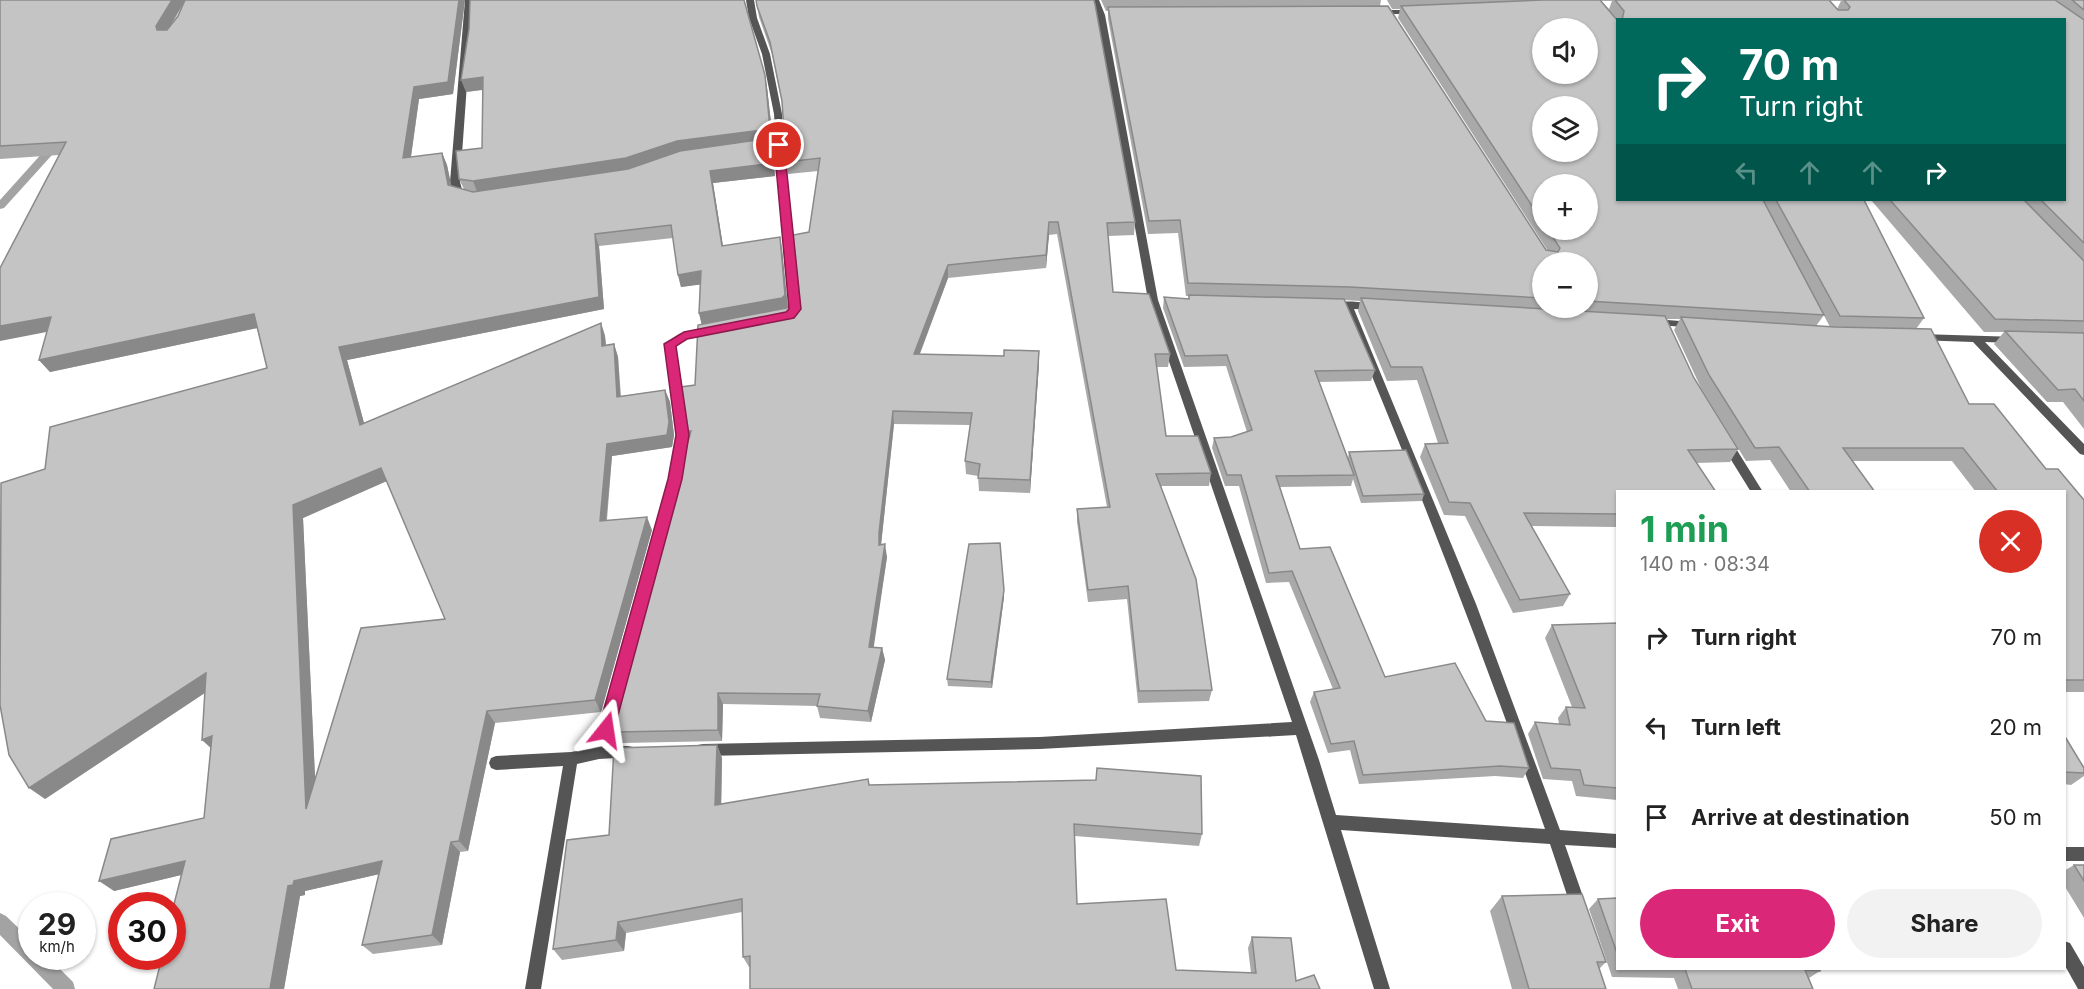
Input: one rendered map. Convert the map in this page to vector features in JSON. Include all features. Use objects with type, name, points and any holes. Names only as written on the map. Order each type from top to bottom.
[{"type":"street","points":[[469,0],[455,182],[459,195],[478,199]]},
{"type":"street","points":[[750,0],[753,18],[766,54],[776,104],[790,269],[796,300],[795,309],[789,316],[778,318]]},
{"type":"street","points":[[1095,0],[1107,15],[1159,300],[1301,728],[1382,989]]},
{"type":"street","points":[[1380,0],[1392,22]]},
{"type":"street","points":[[1363,13],[1421,12]]},
{"type":"street","points":[[768,146],[779,145]]},
{"type":"street","points":[[1313,304],[1391,308]]},
{"type":"street","points":[[1347,305],[1423,483],[1495,668],[1584,925]]},
{"type":"street","points":[[1639,321],[1664,327],[1708,326]]},
{"type":"street","points":[[599,753],[675,479],[682,435],[670,344],[684,336],[730,327]]},
{"type":"street","points":[[1911,338],[2030,339]]},
{"type":"street","points":[[1975,338],[2084,451]]},
{"type":"street","points":[[1717,427],[1756,490]]},
{"type":"street","points":[[683,751],[1040,743],[1301,728]]},
{"type":"street","points":[[496,763],[571,759],[599,753],[647,752]]},
{"type":"street","points":[[534,989],[571,759]]},
{"type":"street","points":[[1331,822],[1556,839],[1616,841]]},
{"type":"street","points":[[2066,854],[2084,854]]},
{"type":"street","points":[[2066,952],[2084,983]]},
{"type":"building","points":[[0,0],[172,0],[156,26],[157,30],[167,30],[178,16],[185,0],[459,0],[448,82],[414,87],[403,158],[442,153],[448,185],[473,192],[628,169],[680,151],[771,138],[773,163],[710,171],[722,246],[780,237],[785,295],[782,298],[699,313],[701,271],[678,275],[671,225],[595,234],[599,297],[339,347],[360,425],[601,323],[602,346],[614,344],[617,397],[665,390],[669,422],[667,435],[607,444],[600,521],[647,517],[595,700],[487,711],[459,841],[451,842],[432,935],[362,945],[382,861],[294,881],[293,885],[288,886],[270,989],[154,989],[159,970],[186,970],[186,892],[177,892],[185,861],[99,881],[111,839],[204,818],[212,736],[202,740],[206,673],[29,788],[9,755],[0,705],[1,483],[45,469],[50,427],[267,368],[254,314],[39,360],[51,317],[0,326],[0,268],[66,142],[0,146]],"holes":[[[381,468],[445,619],[361,628],[306,809],[293,505]]]},
{"type":"building","points":[[470,0],[744,0],[765,75],[770,129],[677,141],[626,158],[473,181],[459,179],[456,151],[482,148],[483,77],[461,80],[469,29]]},
{"type":"building","points":[[756,0],[1094,0],[1135,222],[1107,223],[1113,292],[1149,294],[1170,354],[1155,354],[1166,436],[1198,436],[1211,473],[1156,474],[1196,579],[1212,690],[1139,691],[1128,586],[1088,590],[1077,509],[1110,507],[1058,222],[1049,222],[1046,255],[948,265],[914,354],[1004,356],[1004,350],[1039,351],[1030,480],[978,478],[980,464],[965,461],[972,413],[893,411],[879,533],[879,545],[885,544],[869,647],[882,648],[868,711],[817,706],[820,694],[718,693],[718,730],[616,732],[618,700],[614,700],[691,431],[685,432],[686,422],[681,387],[695,385],[698,325],[791,307],[799,298],[793,235],[809,232],[820,158],[786,162],[782,101],[770,42]]},
{"type":"building","points":[[1600,0],[1616,19],[1616,201],[1764,201],[1824,315],[1598,302],[1598,252],[1558,252],[1560,248],[1555,240],[1598,240],[1598,174],[1532,174],[1532,206],[1401,6]]},
{"type":"building","points":[[1615,0],[1829,0],[1838,10],[1848,10],[1850,7],[1844,0],[2055,0],[2084,20],[2084,243],[2042,201],[2066,201],[2066,18],[1622,18],[1624,11]]},
{"type":"building","points":[[2072,0],[2084,0],[2084,10]]},
{"type":"building","points":[[1388,6],[1532,228],[1532,240],[1540,240],[1546,250],[1558,252],[1532,252],[1532,297],[1350,287],[1188,283],[1180,220],[1149,221],[1108,7]]},
{"type":"building","points":[[1777,201],[1865,201],[1924,318],[1840,316]]},
{"type":"building","points":[[1891,201],[2025,201],[2084,261],[2084,321],[1995,319]]},
{"type":"building","points":[[1189,295],[1344,299],[1375,370],[1315,371],[1354,475],[1276,476],[1300,549],[1330,547],[1385,677],[1455,663],[1486,721],[1514,723],[1529,768],[1500,766],[1363,775],[1354,741],[1331,744],[1314,692],[1340,688],[1292,571],[1269,573],[1241,475],[1227,475],[1214,438],[1231,437],[1252,430],[1227,355],[1185,356],[1164,297],[1189,299]]},
{"type":"building","points":[[1361,298],[1532,308],[1532,318],[1598,318],[1598,312],[1665,316],[1694,378],[1738,449],[1688,450],[1715,490],[1616,490],[1616,514],[1524,513],[1570,594],[1520,600],[1470,503],[1449,502],[1425,444],[1448,443],[1422,367],[1391,367]]},
{"type":"building","points":[[1681,317],[1835,327],[1931,329],[1969,404],[1994,404],[2046,469],[2058,469],[2084,500],[2084,680],[2066,680],[2066,490],[1996,490],[1963,448],[1843,448],[1874,490],[1809,490],[1779,447],[1755,448],[1709,375]]},
{"type":"building","points":[[2005,331],[2084,333],[2084,401],[2075,389],[2058,390]]},
{"type":"building","points":[[1406,450],[1424,494],[1363,496],[1349,452]]},
{"type":"building","points":[[1000,543],[1004,590],[991,682],[947,679],[969,544]]},
{"type":"building","points":[[1616,623],[1616,788],[1584,785],[1580,770],[1551,768],[1535,722],[1570,725],[1566,707],[1585,708],[1552,625]]},
{"type":"building","points":[[2066,738],[2084,768],[2084,773],[2066,772]]},
{"type":"building","points":[[717,745],[715,805],[868,779],[869,785],[1096,780],[1097,768],[1201,776],[1202,834],[1074,824],[1077,904],[1166,899],[1176,970],[1256,973],[1252,937],[1291,938],[1296,981],[1314,975],[1320,989],[750,989],[750,956],[743,957],[742,899],[618,922],[616,940],[553,949],[567,840],[609,835],[614,748]]},
{"type":"building","points":[[2074,865],[2084,865],[2084,881]]},
{"type":"building","points":[[1582,894],[1606,962],[1597,962],[1606,989],[1529,989],[1502,896]]},
{"type":"building","points":[[1616,898],[1616,950],[1598,899]]},
{"type":"building","points":[[1685,970],[1805,970],[1813,989],[1692,989]]},
{"type":"waterway","points":[[0,206],[57,143]]},
{"type":"waterway","points":[[0,922],[18,940]]},
{"type":"waterway","points":[[48,970],[66,989]]},
{"type":"route","points":[[606,730],[675,479],[682,435],[670,344],[684,336],[789,316],[795,309],[796,300],[790,269],[779,145]]}]
